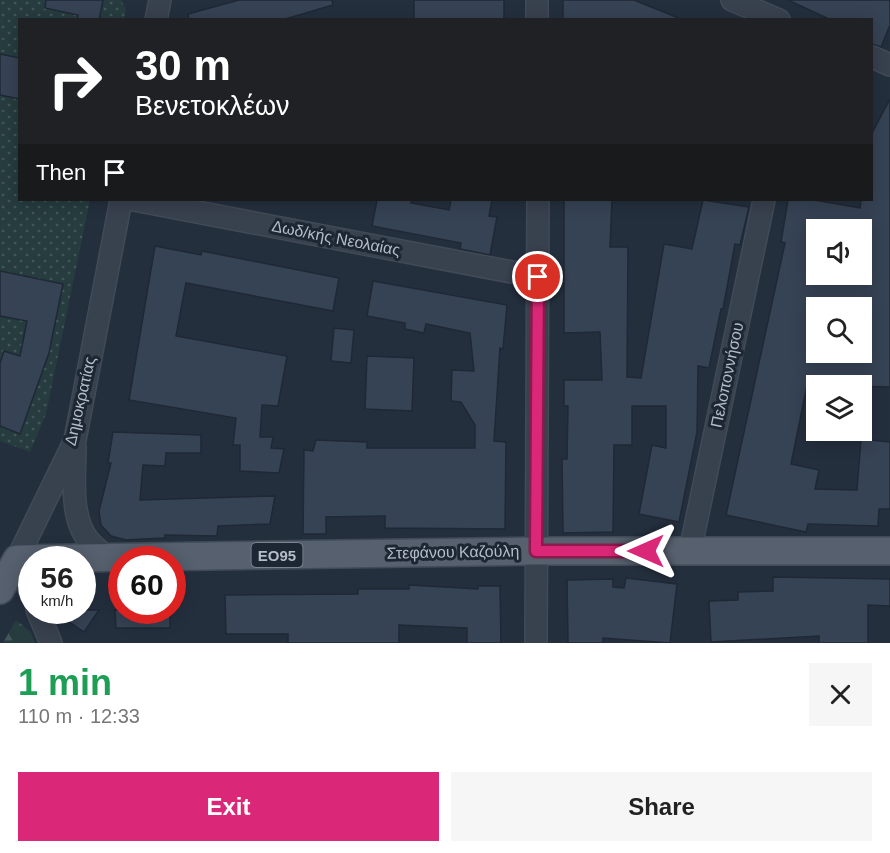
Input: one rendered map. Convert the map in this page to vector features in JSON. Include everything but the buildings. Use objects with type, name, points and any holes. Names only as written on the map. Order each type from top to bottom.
[{"type":"main road","name":"Στεφάνου Καζούλη","points":[[186,557],[536,551],[890,551]]},
{"type":"main road","name":"Στεφάνου Καζούλη","points":[[17,559],[108,558]]},
{"type":"main road","name":"Δημοκρατίας","points":[[0,590],[17,559]]},
{"type":"street","points":[[156,18],[159,0]]},
{"type":"street","points":[[537,0],[537,18]]},
{"type":"street","points":[[732,0],[774,18]]},
{"type":"street","points":[[873,57],[890,65]]},
{"type":"street","name":"Δημοκρατίας","points":[[17,559],[75,440],[121,201]]},
{"type":"street","name":"Δωδ/κής Νεολαίας","points":[[139,201],[538,277]]},
{"type":"street","points":[[536,643],[538,201]]},
{"type":"street","name":"Πελοποννήσου","points":[[690,551],[764,201]]},
{"type":"street","points":[[75,440],[77,510],[89,542],[108,558]]},
{"type":"street","points":[[44,624],[51,643]]},
{"type":"green space","points":[[0,0],[121,0],[126,9],[124,18],[18,18],[18,201],[90,201],[46,414],[30,452],[0,441]]},
{"type":"green space","points":[[16,620],[18,624],[31,632],[35,643],[3,643]]},
{"type":"route","points":[[538,277],[536,551],[646,551]]}]
